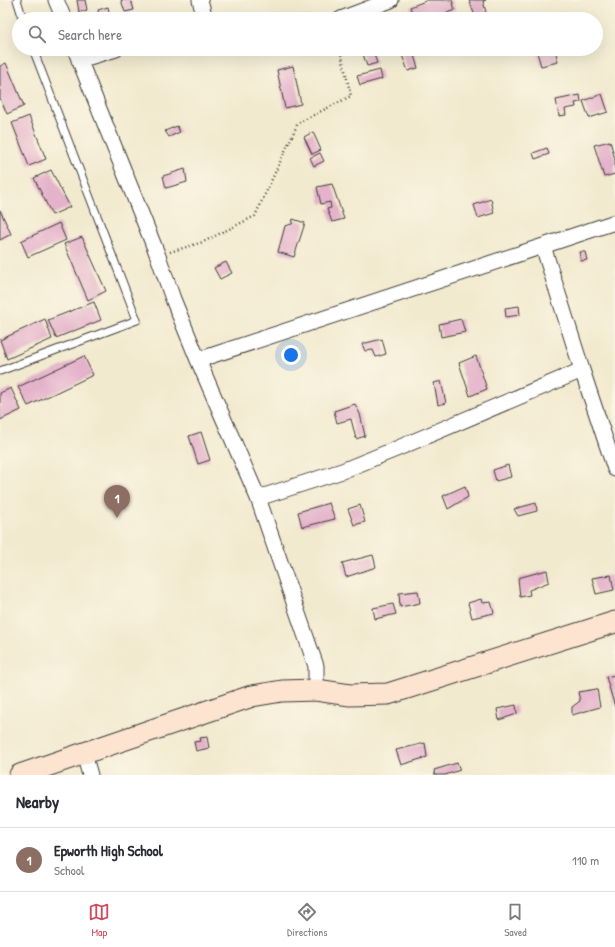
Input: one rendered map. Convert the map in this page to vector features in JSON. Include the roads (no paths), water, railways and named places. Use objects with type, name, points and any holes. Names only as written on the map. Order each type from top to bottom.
[{"type":"street","points":[[56,0],[61,12]]},
{"type":"street","points":[[200,0],[203,12]]},
{"type":"street","points":[[359,12],[391,0]]},
{"type":"street","points":[[78,56],[158,256],[173,299],[258,498],[316,666],[316,690]]},
{"type":"street","points":[[198,360],[615,222]]},
{"type":"street","points":[[544,246],[582,370],[615,469]]},
{"type":"street","points":[[258,498],[342,471],[582,370]]},
{"type":"street","points":[[20,775],[252,696],[282,691],[316,690],[350,695],[388,694],[615,622]]},
{"type":"street","points":[[84,754],[90,775]]},
{"type":"lane","points":[[17,0],[21,12]]},
{"type":"lane","points":[[0,372],[137,320],[36,56]]},
{"type":"place","name":"Epworth High School","points":[[117,518]]}]
